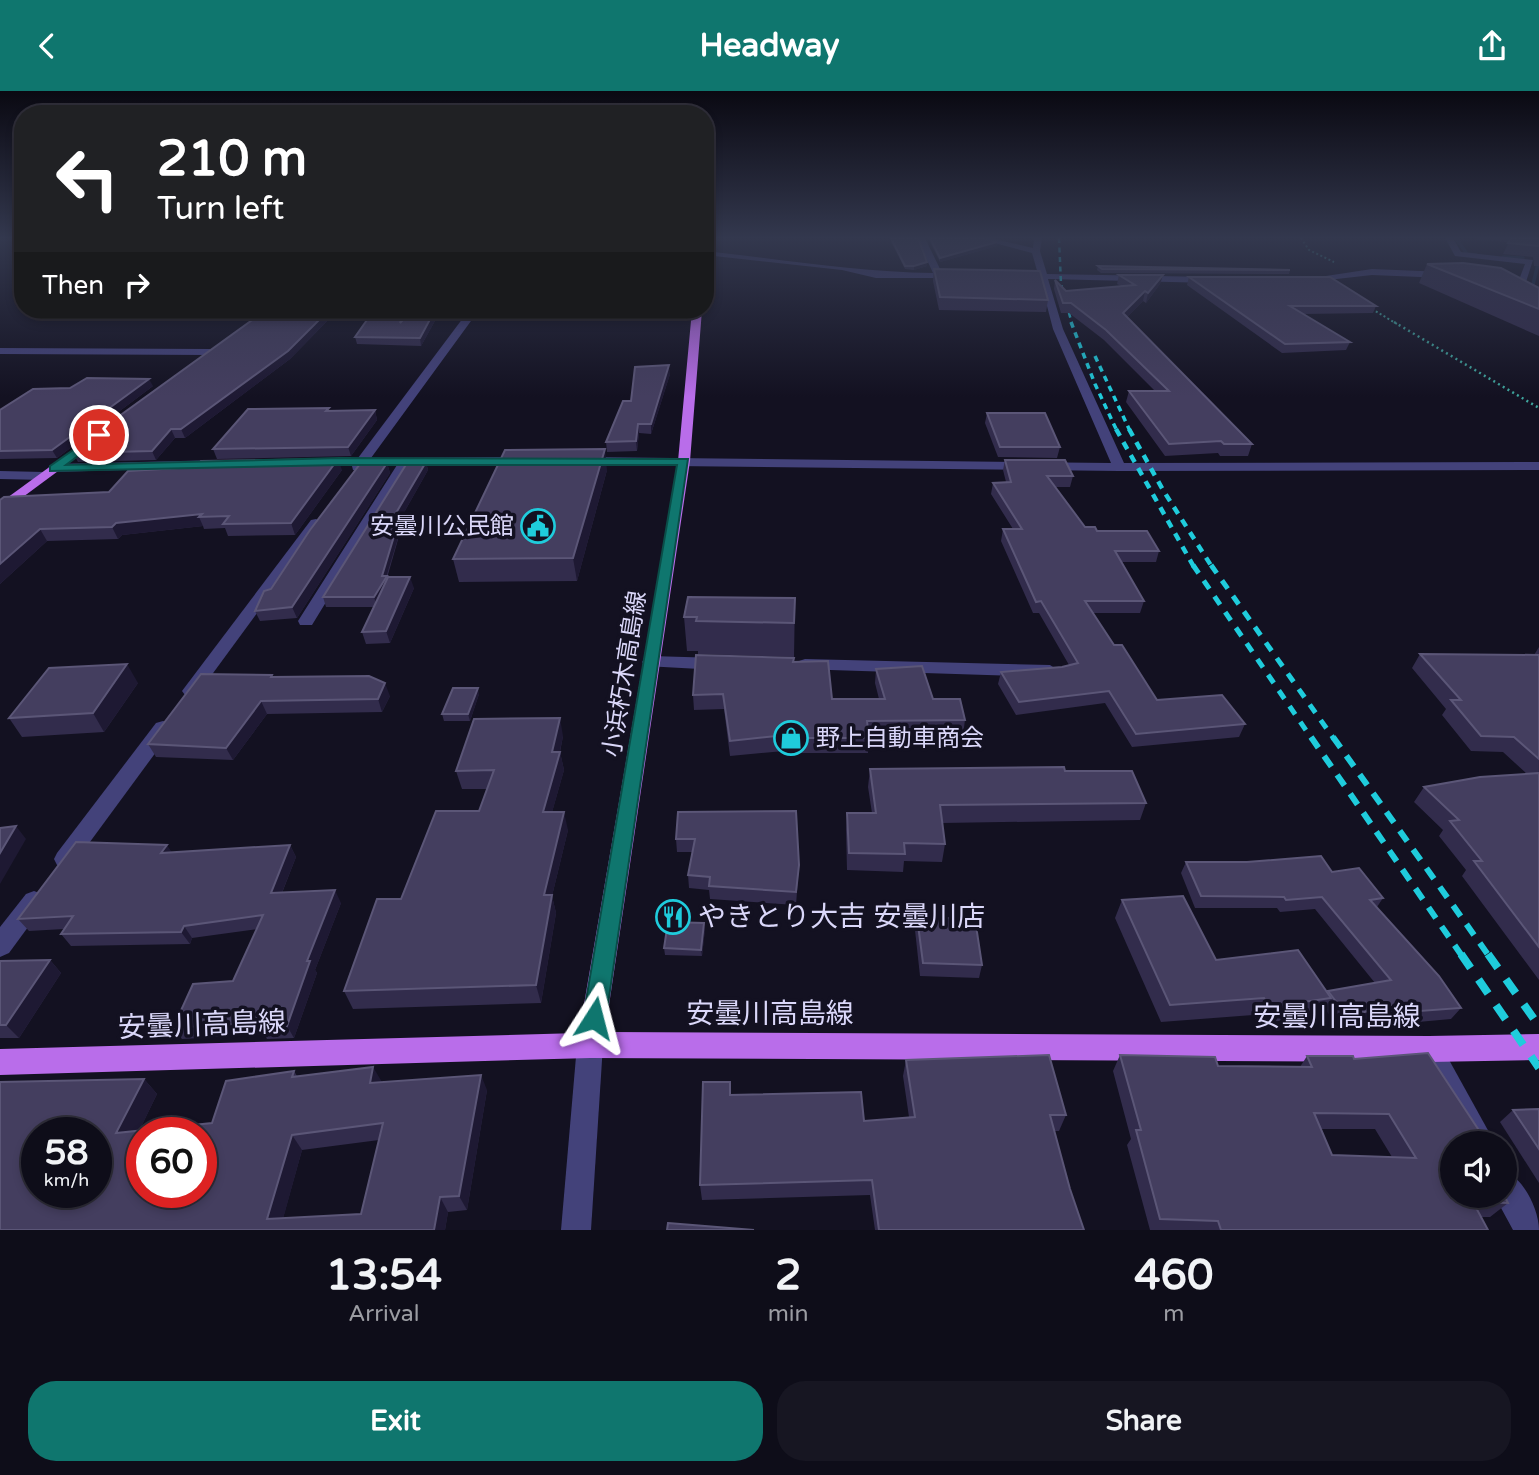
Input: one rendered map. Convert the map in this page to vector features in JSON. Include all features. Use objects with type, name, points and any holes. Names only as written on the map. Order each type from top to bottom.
[{"type":"main road","name":"小浜朽木高島線","points":[[590,1045],[684,461],[696,319]]},
{"type":"main road","points":[[188,369],[215,348]]},
{"type":"main road","points":[[0,510],[99,435]]},
{"type":"main road","name":"安曇川高島線","points":[[0,1062],[590,1045],[1429,1049],[1539,1047]]},
{"type":"street","points":[[1047,291],[1058,329],[1119,467]]},
{"type":"street","points":[[346,483],[467,319]]},
{"type":"street","points":[[0,351],[215,348]]},
{"type":"street","points":[[295,463],[531,461]]},
{"type":"street","points":[[572,461],[1119,467],[1539,465]]},
{"type":"street","points":[[306,621],[406,462]]},
{"type":"street","points":[[0,475],[242,464]]},
{"type":"street","points":[[57,870],[330,504]]},
{"type":"street","points":[[652,662],[733,664]]},
{"type":"street","points":[[787,665],[1059,671]]},
{"type":"street","points":[[0,946],[40,892]]},
{"type":"street","points":[[576,1230],[590,1045]]},
{"type":"street","points":[[1429,1049],[1474,1131]]},
{"type":"street","points":[[1517,1207],[1530,1230]]},
{"type":"path","points":[[1369,307],[1449,354],[1468,369],[1539,408]]},
{"type":"building","points":[[939,291],[1046,291],[1048,300],[940,297]]},
{"type":"building","points":[[1059,291],[1145,291],[1123,313],[1252,444],[1224,444],[1221,441],[1169,444],[1129,391],[1169,391],[1106,330],[1071,303],[1063,303]]},
{"type":"building","points":[[1209,291],[1352,291],[1376,306],[1290,306],[1350,342],[1285,344]]},
{"type":"building","points":[[1495,291],[1539,291],[1539,309]]},
{"type":"building","points":[[253,319],[320,319],[288,351],[181,429],[171,429],[152,451],[73,453],[78,448],[75,448]]},
{"type":"building","points":[[368,319],[401,319],[400,323],[404,319],[430,319],[420,338],[355,337]]},
{"type":"building","points":[[669,365],[651,424],[638,424],[636,441],[606,442],[623,401],[631,401],[635,367]]},
{"type":"building","points":[[87,378],[149,379],[52,450],[0,451],[0,410],[33,389],[70,388]]},
{"type":"building","points":[[329,408],[326,411],[375,410],[348,447],[213,449],[248,409]]},
{"type":"building","points":[[987,413],[1045,413],[1060,447],[1000,447]]},
{"type":"building","name":"安曇川公民館","points":[[605,449],[573,558],[453,559],[505,450]]},
{"type":"building","points":[[338,459],[291,523],[223,524],[229,516],[199,517],[202,514],[116,523],[112,527],[40,529],[0,564],[0,500],[4,497],[109,492],[128,471],[196,467],[201,461]]},
{"type":"building","points":[[1005,460],[1065,460],[1073,476],[1047,476],[1085,527],[1095,527],[1097,531],[1147,531],[1159,551],[1115,551],[1144,601],[1085,601],[1114,645],[1122,645],[1157,700],[1222,695],[1245,724],[1136,734],[1109,691],[1019,702],[1001,672],[1062,667],[1078,663],[1041,601],[1036,602],[1003,529],[1022,529],[993,483],[1011,482]]},
{"type":"building","points":[[426,462],[396,513],[401,513],[382,576],[387,576],[374,597],[323,597],[407,463]]},
{"type":"building","points":[[387,463],[292,607],[255,611],[264,591],[271,589],[310,530],[360,464]]},
{"type":"building","points":[[388,577],[410,577],[386,631],[362,632]]},
{"type":"building","points":[[688,597],[795,598],[794,623],[696,621],[697,617],[684,617]]},
{"type":"building","points":[[1420,654],[1539,655],[1539,759],[1514,737],[1481,736],[1451,700],[1461,700]]},
{"type":"building","points":[[696,655],[794,658],[793,662],[828,661],[832,699],[885,699],[876,669],[922,666],[933,699],[960,699],[965,720],[867,721],[869,738],[795,738],[795,734],[730,741],[723,694],[693,695]]},
{"type":"building","points":[[127,664],[93,713],[9,718],[49,668]]},
{"type":"building","points":[[201,674],[272,675],[271,677],[369,676],[385,683],[378,699],[261,701],[226,748],[148,744]]},
{"type":"building","points":[[453,688],[478,688],[468,714],[442,714]]},
{"type":"building","points":[[560,718],[552,752],[560,752],[543,812],[564,812],[544,895],[552,895],[536,985],[344,991],[377,899],[401,899],[436,811],[479,811],[494,770],[456,771],[474,719]]},
{"type":"building","points":[[1064,767],[1065,771],[1132,771],[1146,803],[940,805],[945,844],[904,843],[905,854],[849,853],[847,813],[876,813],[870,769]]},
{"type":"building","points":[[1539,773],[1539,947],[1474,861],[1482,861],[1450,821],[1459,820],[1424,787],[1480,777]]},
{"type":"building","points":[[796,811],[799,865],[796,892],[709,886],[710,877],[688,875],[695,839],[676,839],[678,812]]},
{"type":"building","points":[[16,826],[0,853],[0,828]]},
{"type":"building","points":[[76,842],[167,845],[161,853],[290,845],[271,893],[335,890],[307,961],[310,961],[287,1026],[259,1027],[261,1022],[173,1028],[193,984],[233,981],[263,915],[184,926],[181,932],[61,934],[73,916],[18,919]]},
{"type":"building","points":[[1321,856],[1332,872],[1359,868],[1383,898],[1370,900],[1439,976],[1461,1008],[1406,1012],[1400,1004],[1347,1016],[1328,991],[1391,980],[1322,897],[1286,900],[1284,897],[1201,896],[1186,862],[1247,862]]},
{"type":"building","points":[[1183,896],[1216,960],[1298,950],[1331,998],[1269,1007],[1264,998],[1170,1005],[1122,900]]},
{"type":"building","points":[[917,917],[975,919],[982,965],[923,963]]},
{"type":"building","points":[[668,922],[704,923],[701,950],[664,948]]},
{"type":"building","points":[[50,960],[6,1025],[0,1025],[0,961]]},
{"type":"building","points":[[1428,1053],[1479,1131],[1440,1131],[1440,1208],[1476,1208],[1488,1230],[1221,1230],[1218,1221],[1160,1219],[1136,1130],[1141,1130],[1120,1055],[1215,1057],[1218,1066],[1312,1067],[1307,1056],[1353,1056],[1354,1059]],"holes":[[[1314,1113],[1389,1114],[1416,1158],[1332,1155]]]},
{"type":"building","points":[[1049,1055],[1066,1115],[1050,1115],[1084,1230],[879,1230],[872,1180],[700,1185],[703,1082],[730,1082],[730,1095],[861,1092],[864,1121],[915,1117],[906,1060]]},
{"type":"building","points":[[373,1067],[370,1083],[481,1075],[459,1196],[440,1197],[434,1230],[0,1230],[0,1082],[144,1079],[116,1133],[126,1132],[126,1208],[217,1208],[217,1117],[214,1117],[226,1081],[294,1071],[292,1077]],"holes":[[[383,1123],[361,1214],[267,1219],[292,1135]]]},
{"type":"building","points":[[1539,1109],[1539,1149],[1513,1110]]},
{"type":"building","points":[[668,1223],[754,1230],[667,1230]]},
{"type":"railway","points":[[1063,291],[1072,324]]},
{"type":"railway","points":[[1071,322],[1116,430]]},
{"type":"railway","points":[[1095,356],[1129,430]]},
{"type":"railway","points":[[1116,430],[1194,567]]},
{"type":"railway","points":[[1129,430],[1163,490],[1212,567]]},
{"type":"railway","points":[[1193,565],[1312,739]]},
{"type":"railway","points":[[1211,565],[1334,739]]},
{"type":"railway","points":[[1311,737],[1462,956]]},
{"type":"railway","points":[[1333,737],[1489,956]]},
{"type":"railway","points":[[1461,954],[1539,1068]]},
{"type":"railway","points":[[1488,954],[1539,1026]]},
{"type":"place","name":"安曇川公民館","points":[[538,526]]},
{"type":"place","name":"野上自動車商会","points":[[791,738]]},
{"type":"place","name":"やきとり大吉 安曇川店","points":[[673,917]]},
{"type":"route","points":[[99,435],[54,468],[339,462],[684,461],[594,1018]]}]
